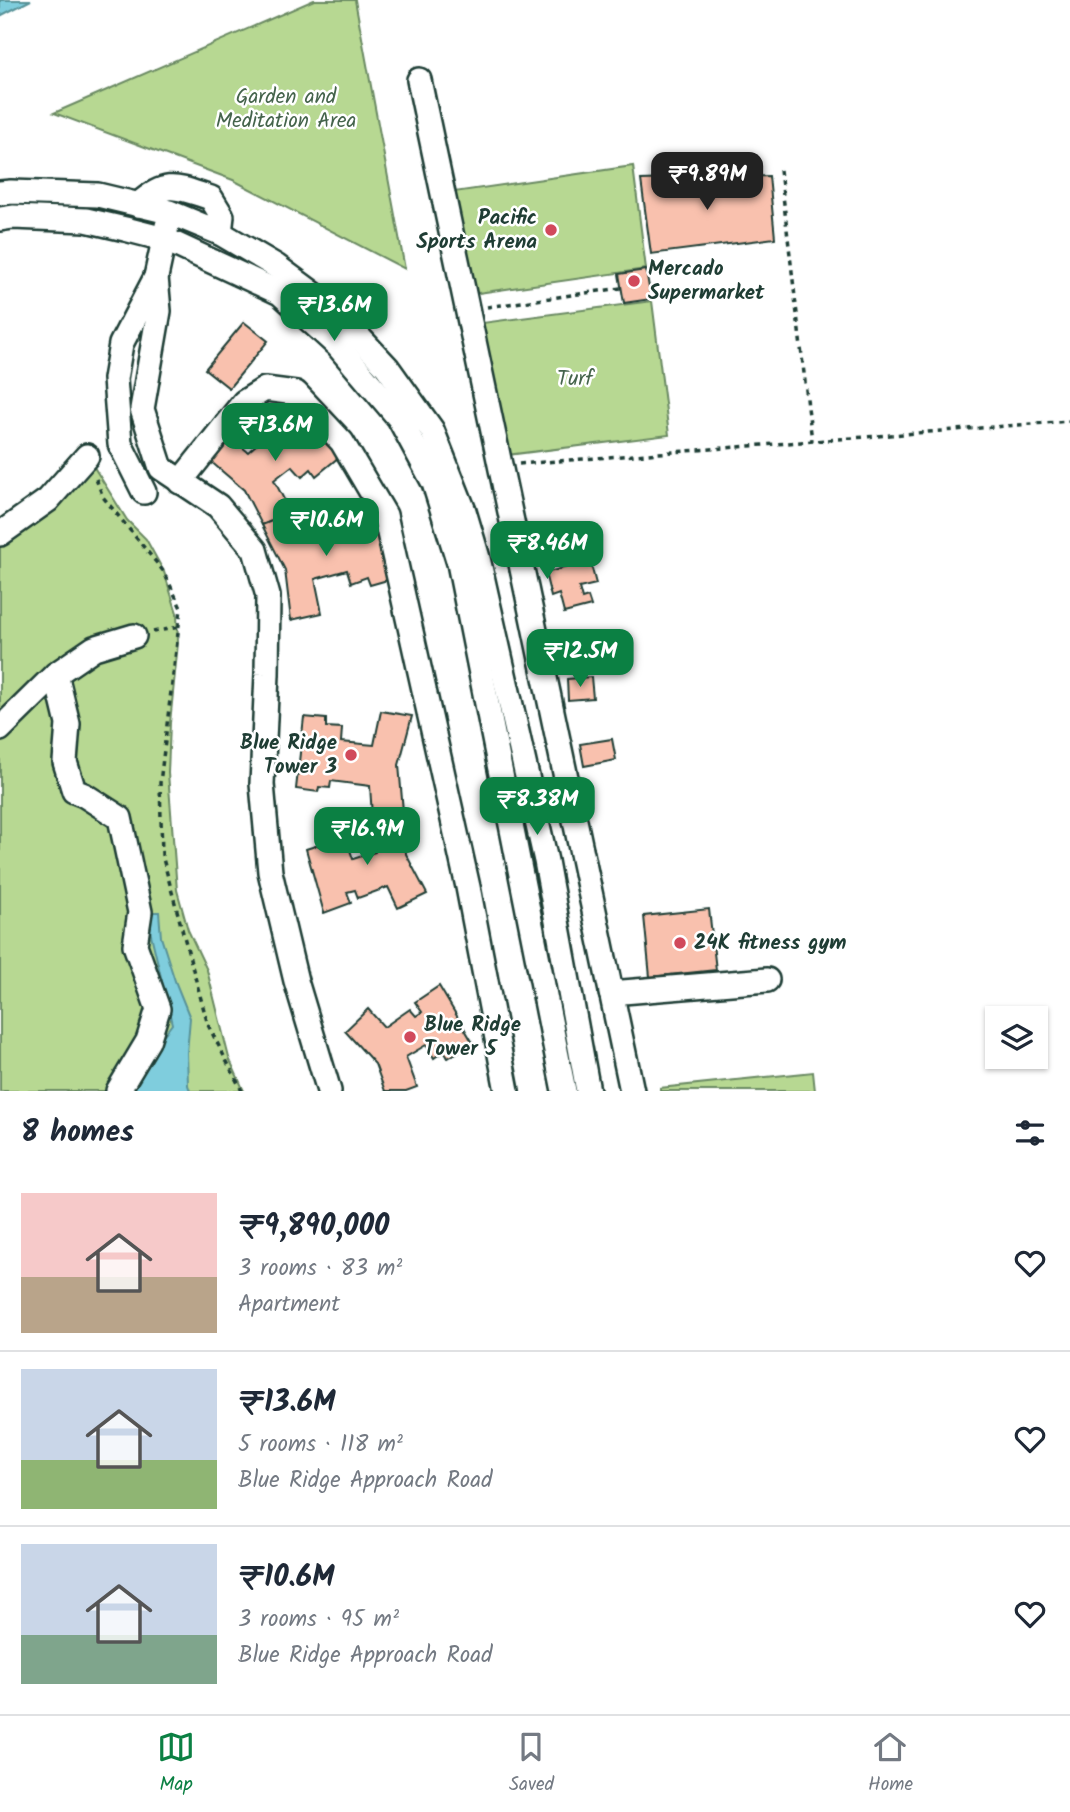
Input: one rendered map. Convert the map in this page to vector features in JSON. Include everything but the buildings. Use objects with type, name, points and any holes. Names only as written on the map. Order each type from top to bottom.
[{"type":"street","points":[[419,80],[632,1091]]},
{"type":"street","points":[[138,205],[152,193],[175,186],[211,198],[222,216],[220,233]]},
{"type":"street","points":[[0,193],[98,195],[169,212],[220,233],[276,267],[330,306],[387,367],[432,430],[464,511],[469,560],[525,890],[564,1091]]},
{"type":"street","points":[[144,492],[120,444],[115,379],[121,344],[156,277],[169,212]]},
{"type":"street","points":[[0,219],[13,216],[86,220],[164,239],[280,293],[338,346],[399,418],[434,483],[469,560],[551,884],[588,1091]]},
{"type":"street","points":[[156,277],[159,311],[142,409],[161,468],[218,506],[255,550],[268,596],[262,783],[270,872],[296,981],[329,1091]]},
{"type":"street","points":[[180,482],[244,402],[265,388],[296,393],[342,442],[385,514],[468,887],[507,1091]]},
{"type":"street","points":[[0,534],[48,500],[87,456]]},
{"type":"street","points":[[0,729],[56,674],[94,648],[134,636]]},
{"type":"street","points":[[56,674],[68,724],[65,762],[74,791],[120,818],[140,912],[135,945],[158,1009],[148,1041],[118,1091]]},
{"type":"street","points":[[525,890],[551,884]]},
{"type":"street","points":[[611,993],[767,980]]},
{"type":"street","points":[[544,990],[570,985]]},
{"type":"path","points":[[779,170],[812,441]]},
{"type":"path","points":[[468,310],[621,288]]},
{"type":"path","points":[[500,465],[1070,421]]},
{"type":"path","points":[[87,456],[103,497],[164,572],[181,608],[160,783],[162,855],[208,1025],[242,1091]]},
{"type":"green space","name":"Garden and Meditation Area","points":[[314,0],[355,0],[405,269],[233,180],[54,113]]},
{"type":"green space","name":"Pacific Sports Arena","points":[[633,166],[646,269],[471,294],[454,192]]},
{"type":"green space","name":"Turf","points":[[652,301],[669,435],[499,456],[482,323]]},
{"type":"green space","points":[[87,456],[127,520],[146,539],[164,572],[177,613],[178,643],[168,773],[177,890],[188,930],[207,970],[229,1058],[244,1091],[0,1091],[0,541]]},
{"type":"green space","points":[[813,1072],[815,1091],[660,1091],[660,1088]]},
{"type":"water","points":[[0,0],[31,0],[0,16]]},
{"type":"water","points":[[153,912],[159,912],[161,937],[190,1018],[187,1053],[190,1091],[134,1091],[131,1088],[153,1049],[172,1024],[149,926]]},
{"type":"place","name":"Pacific Sports Arena","points":[[551,230]]},
{"type":"place","name":"Mercado Supermarket","points":[[634,281]]},
{"type":"place","name":"Blue Ridge Tower 3","points":[[351,755]]},
{"type":"place","name":"24K fitness gym","points":[[680,943]]},
{"type":"place","name":"Blue Ridge Tower 5","points":[[410,1037]]}]
